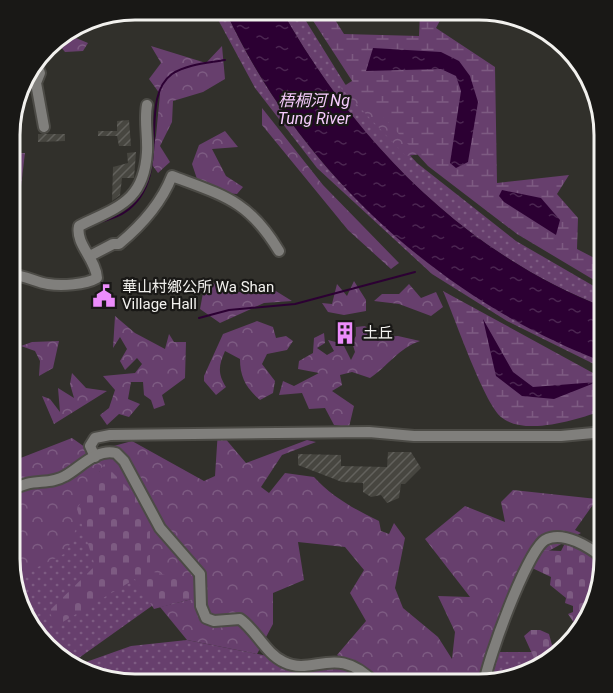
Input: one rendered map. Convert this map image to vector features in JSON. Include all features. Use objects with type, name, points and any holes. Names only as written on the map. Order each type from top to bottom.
[{"type":"street","points":[[39,71],[36,83],[44,127]]},
{"type":"street","points":[[20,276],[50,284],[93,280],[97,273],[80,239],[79,226],[124,205],[138,185],[147,153],[147,105]]},
{"type":"street","points":[[90,256],[113,244],[119,244],[140,227],[154,209],[172,176],[234,200],[264,226],[279,251]]},
{"type":"street","points":[[95,457],[90,446],[95,438],[110,435],[369,432],[414,436],[561,436],[593,433]]},
{"type":"street","points":[[20,486],[29,481],[60,478],[95,457],[109,452],[122,459],[160,528],[200,574],[201,606],[207,618],[214,621],[240,619],[275,656],[287,664],[335,661],[359,669],[364,673]]},
{"type":"street","points":[[486,673],[489,657],[505,623],[513,596],[536,549],[544,541],[555,537],[565,538],[593,553]]},
{"type":"green space","points":[[218,20],[230,20],[258,72],[294,127],[336,177],[382,224],[432,265],[486,302],[544,335],[593,357],[593,364],[507,321],[432,274],[317,168],[255,88]]},
{"type":"green space","points":[[287,20],[305,20],[345,84],[417,163],[516,241],[593,286],[593,302],[553,284],[505,256],[460,224],[418,188],[379,148],[312,60]]},
{"type":"green space","points":[[313,20],[335,20],[344,34],[419,36],[420,20],[440,20],[436,28],[495,67],[497,183],[569,175],[557,194],[578,218],[577,249],[593,257],[593,279],[517,234],[428,166],[356,87]]},
{"type":"green space","points":[[74,37],[88,43],[83,51],[65,52],[60,46]]},
{"type":"green space","points":[[151,46],[206,63],[222,46],[225,79],[203,92],[173,101],[172,122],[160,146],[170,162],[158,173],[150,162],[156,136],[160,94],[149,79],[161,63]]},
{"type":"green space","points":[[355,79],[422,154],[406,156],[341,88]]},
{"type":"green space","points":[[262,108],[323,185],[399,263],[391,269],[348,230],[262,125]]},
{"type":"green space","points":[[225,131],[238,147],[212,149],[226,176],[243,187],[237,194],[201,191],[192,164],[199,145]]},
{"type":"green space","points":[[20,153],[25,153],[20,194]]},
{"type":"green space","points":[[354,281],[366,300],[366,311],[344,315],[328,312],[322,303],[332,304],[337,284],[347,296]]},
{"type":"green space","points":[[214,283],[220,292],[248,292],[271,288],[292,301],[264,303],[220,323],[200,309],[203,293],[197,284]]},
{"type":"green space","points":[[409,284],[421,298],[436,292],[443,307],[431,316],[399,304],[374,301],[382,294],[399,294]]},
{"type":"green space","points":[[443,291],[593,373],[593,414],[538,426],[511,423],[501,417],[494,408],[478,377]]},
{"type":"green space","points":[[115,316],[135,333],[165,349],[169,334],[174,342],[186,342],[185,378],[162,395],[165,405],[154,409],[151,400],[144,395],[143,382],[131,382],[128,399],[140,404],[129,417],[119,414],[107,425],[100,415],[109,408],[115,390],[103,376],[135,373],[142,364],[137,358],[125,370],[120,361],[127,349],[120,337],[113,348]]},
{"type":"green space","points":[[257,321],[273,327],[276,338],[286,336],[293,341],[287,350],[267,354],[262,364],[275,381],[273,393],[260,400],[245,382],[240,359],[225,351],[220,369],[226,387],[216,395],[204,381],[204,376],[223,334]]},
{"type":"green space","points":[[365,326],[368,329],[367,338],[398,336],[420,341],[406,348],[370,378],[352,372],[340,375],[342,385],[332,391],[354,406],[349,427],[334,425],[325,408],[309,409],[302,393],[279,395],[283,381],[294,386],[319,373],[298,369],[299,361],[313,353],[314,338],[324,333],[325,343],[317,348],[327,355],[334,351],[328,340],[343,344],[351,360],[355,352],[352,342],[356,336],[356,327]]},
{"type":"green space","points":[[59,341],[53,368],[39,376],[40,361],[35,351],[21,346],[32,342]]},
{"type":"green space","points":[[72,373],[86,388],[107,391],[54,424],[42,396],[50,399],[60,412],[58,388],[74,398],[70,384]]},
{"type":"green space","points":[[218,430],[246,463],[307,440],[316,442],[282,455],[261,487],[269,493],[285,473],[314,477],[345,502],[379,521],[381,531],[389,534],[394,523],[405,538],[395,588],[403,608],[438,637],[452,659],[455,632],[438,596],[470,597],[425,539],[465,506],[505,522],[501,502],[513,490],[593,499],[593,505],[575,530],[581,533],[520,567],[511,588],[505,623],[489,673],[486,673],[359,673],[337,655],[366,621],[350,593],[364,570],[345,547],[298,542],[304,580],[273,593],[273,624],[257,654],[187,640],[160,607],[192,599],[149,575],[100,471],[66,553],[21,575],[20,458],[72,438],[92,452],[132,441],[204,481],[215,476]]},
{"type":"green space","points":[[104,464],[150,510],[150,571],[199,584],[192,599],[154,609],[135,579],[56,626],[49,611],[95,566],[77,509]]},
{"type":"green space","points":[[74,507],[156,603],[78,659],[64,650],[39,622],[26,596],[20,567]]},
{"type":"green space","points":[[566,541],[593,556],[591,581],[585,603],[574,622],[568,614],[573,612],[573,606],[565,603],[566,598],[550,585],[551,577],[530,567],[539,550],[561,551]]},
{"type":"green space","points":[[531,630],[540,630],[549,634],[552,645],[554,645],[534,658],[524,636]]},
{"type":"green space","points":[[187,640],[278,658],[335,661],[358,673],[127,673],[85,662],[131,646]]},
{"type":"green space","points":[[491,652],[545,652],[516,667],[488,673]]},
{"type":"green space","points":[[321,661],[344,663],[359,673],[278,673],[282,668]]},
{"type":"water","name":"梧桐河 Ng Tung River","points":[[230,20],[287,20],[344,105],[418,188],[460,224],[505,256],[553,284],[593,302],[593,357],[544,336],[486,304],[432,266],[382,224],[336,177],[294,126],[258,72]]},
{"type":"water","points":[[373,48],[441,52],[459,61],[470,76],[478,102],[468,162],[456,168],[450,163],[461,91],[456,76],[441,69],[366,71]]},
{"type":"water","points":[[502,190],[541,198],[560,220],[556,235],[504,202],[499,196]]},
{"type":"water","points":[[483,319],[513,372],[533,387],[593,384],[554,399],[522,396],[496,376]]},
{"type":"building","points":[[129,120],[131,146],[119,146],[117,136],[98,136],[98,131],[117,131],[117,121]]},
{"type":"building","points":[[38,134],[65,134],[65,141],[38,142]]},
{"type":"building","points":[[136,152],[134,178],[122,178],[120,195],[112,201],[113,167],[128,163],[127,153]]},
{"type":"building","points":[[388,452],[411,452],[421,468],[405,484],[401,484],[399,498],[387,503],[381,495],[371,497],[363,492],[363,483],[342,482],[298,465],[298,454],[341,455],[341,466],[387,467]]},
{"type":"waterway","points":[[95,224],[122,214],[140,197],[148,180],[152,160],[156,102],[162,86],[172,74],[184,68],[225,60]]},
{"type":"waterway","points":[[199,318],[229,310],[295,304],[415,272]]},
{"type":"place","name":"華山村鄉公所 Wa Shan Village Hall","points":[[104,296]]},
{"type":"place","name":"土丘","points":[[345,333]]}]
